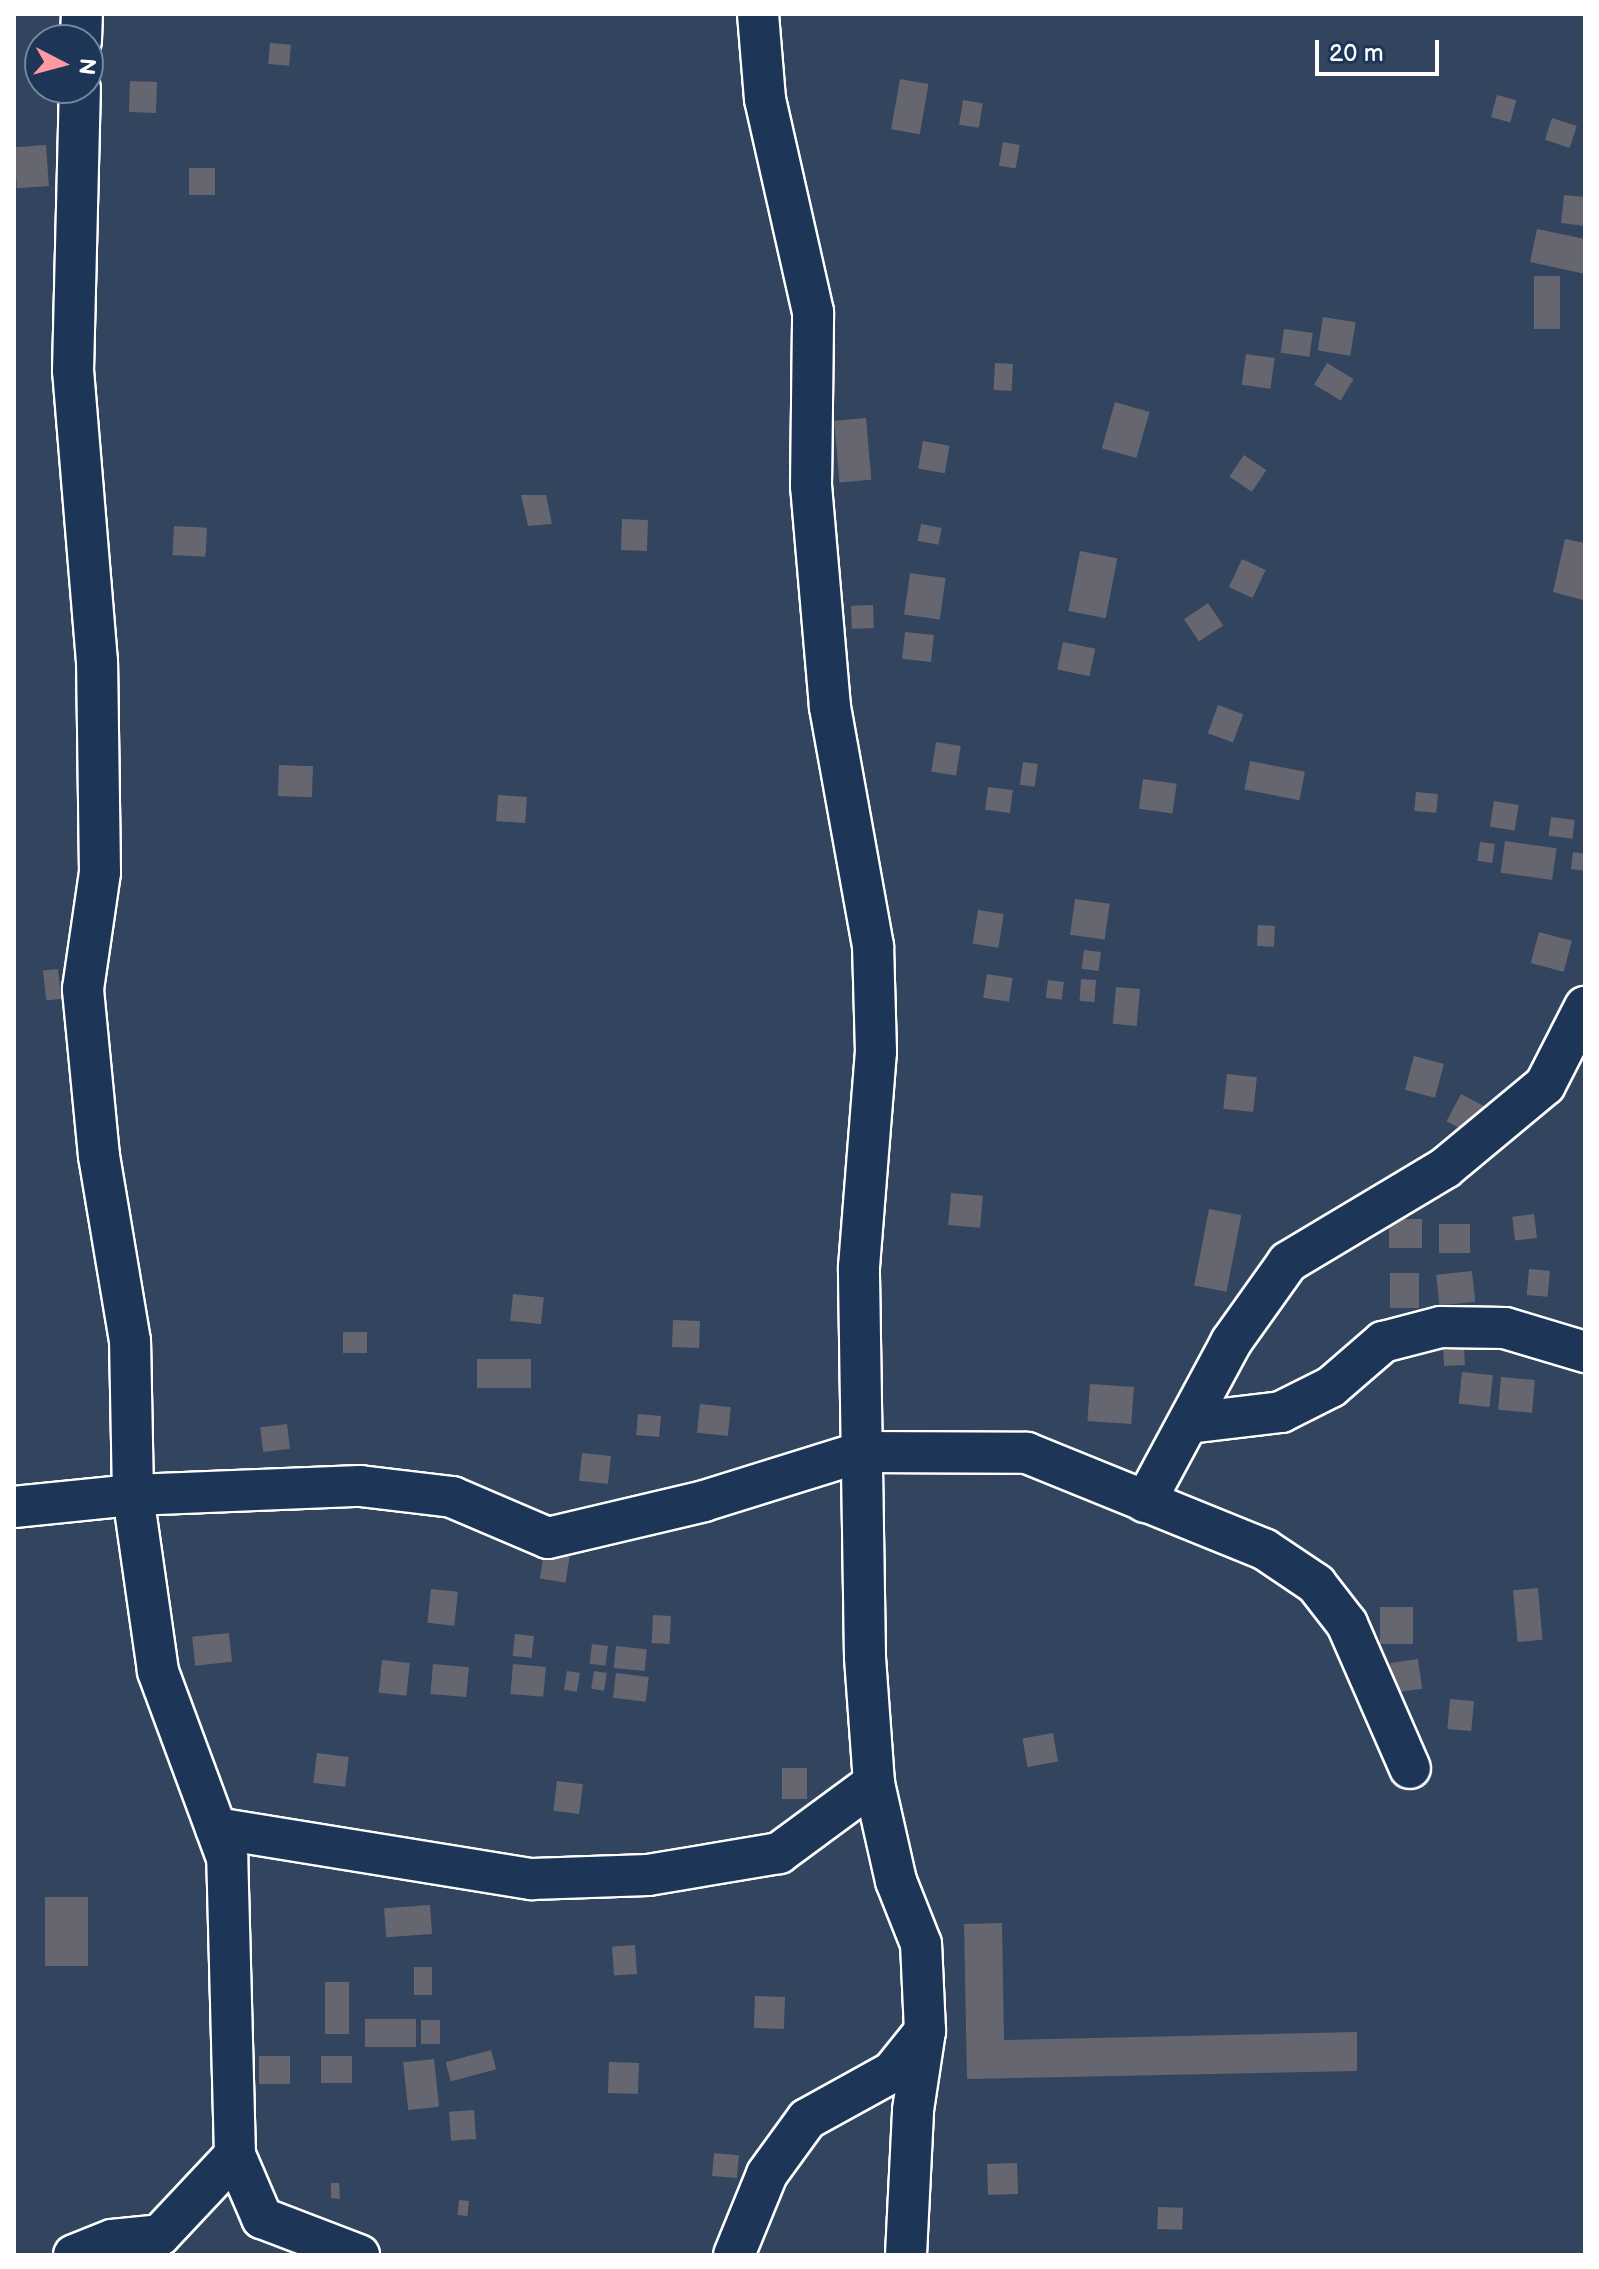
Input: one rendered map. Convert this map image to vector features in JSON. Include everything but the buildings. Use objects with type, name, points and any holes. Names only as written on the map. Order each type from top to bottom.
[{"type":"street","points":[[758,14],[765,99],[813,312],[811,486],[830,707],[873,946],[876,1052],[859,1267],[861,1452],[874,1783],[896,1881],[921,1944],[925,2031],[913,2110],[906,2255]]},
{"type":"street","points":[[80,104],[73,371],[97,662],[100,872],[83,989],[99,1156],[130,1341],[133,1495],[158,1671],[227,1858],[235,2155],[262,2218],[359,2255]]},
{"type":"street","points":[[1145,1502],[1231,1342],[1288,1262],[1445,1168],[1545,1085],[1585,1007]]},
{"type":"street","points":[[1189,1423],[1281,1412],[1331,1387],[1383,1342],[1441,1327],[1505,1328],[1585,1352]]},
{"type":"street","points":[[14,1507],[133,1495],[360,1486],[452,1497],[548,1538],[704,1501],[861,1452],[1027,1453],[1264,1549],[1316,1584],[1347,1624],[1410,1768]]},
{"type":"street","points":[[216,1828],[532,1879],[648,1875],[779,1853],[874,1783]]},
{"type":"street","points":[[734,2255],[767,2174],[807,2119],[892,2072],[925,2031]]},
{"type":"street","points":[[74,2255],[112,2240],[158,2245],[235,2155]]}]
